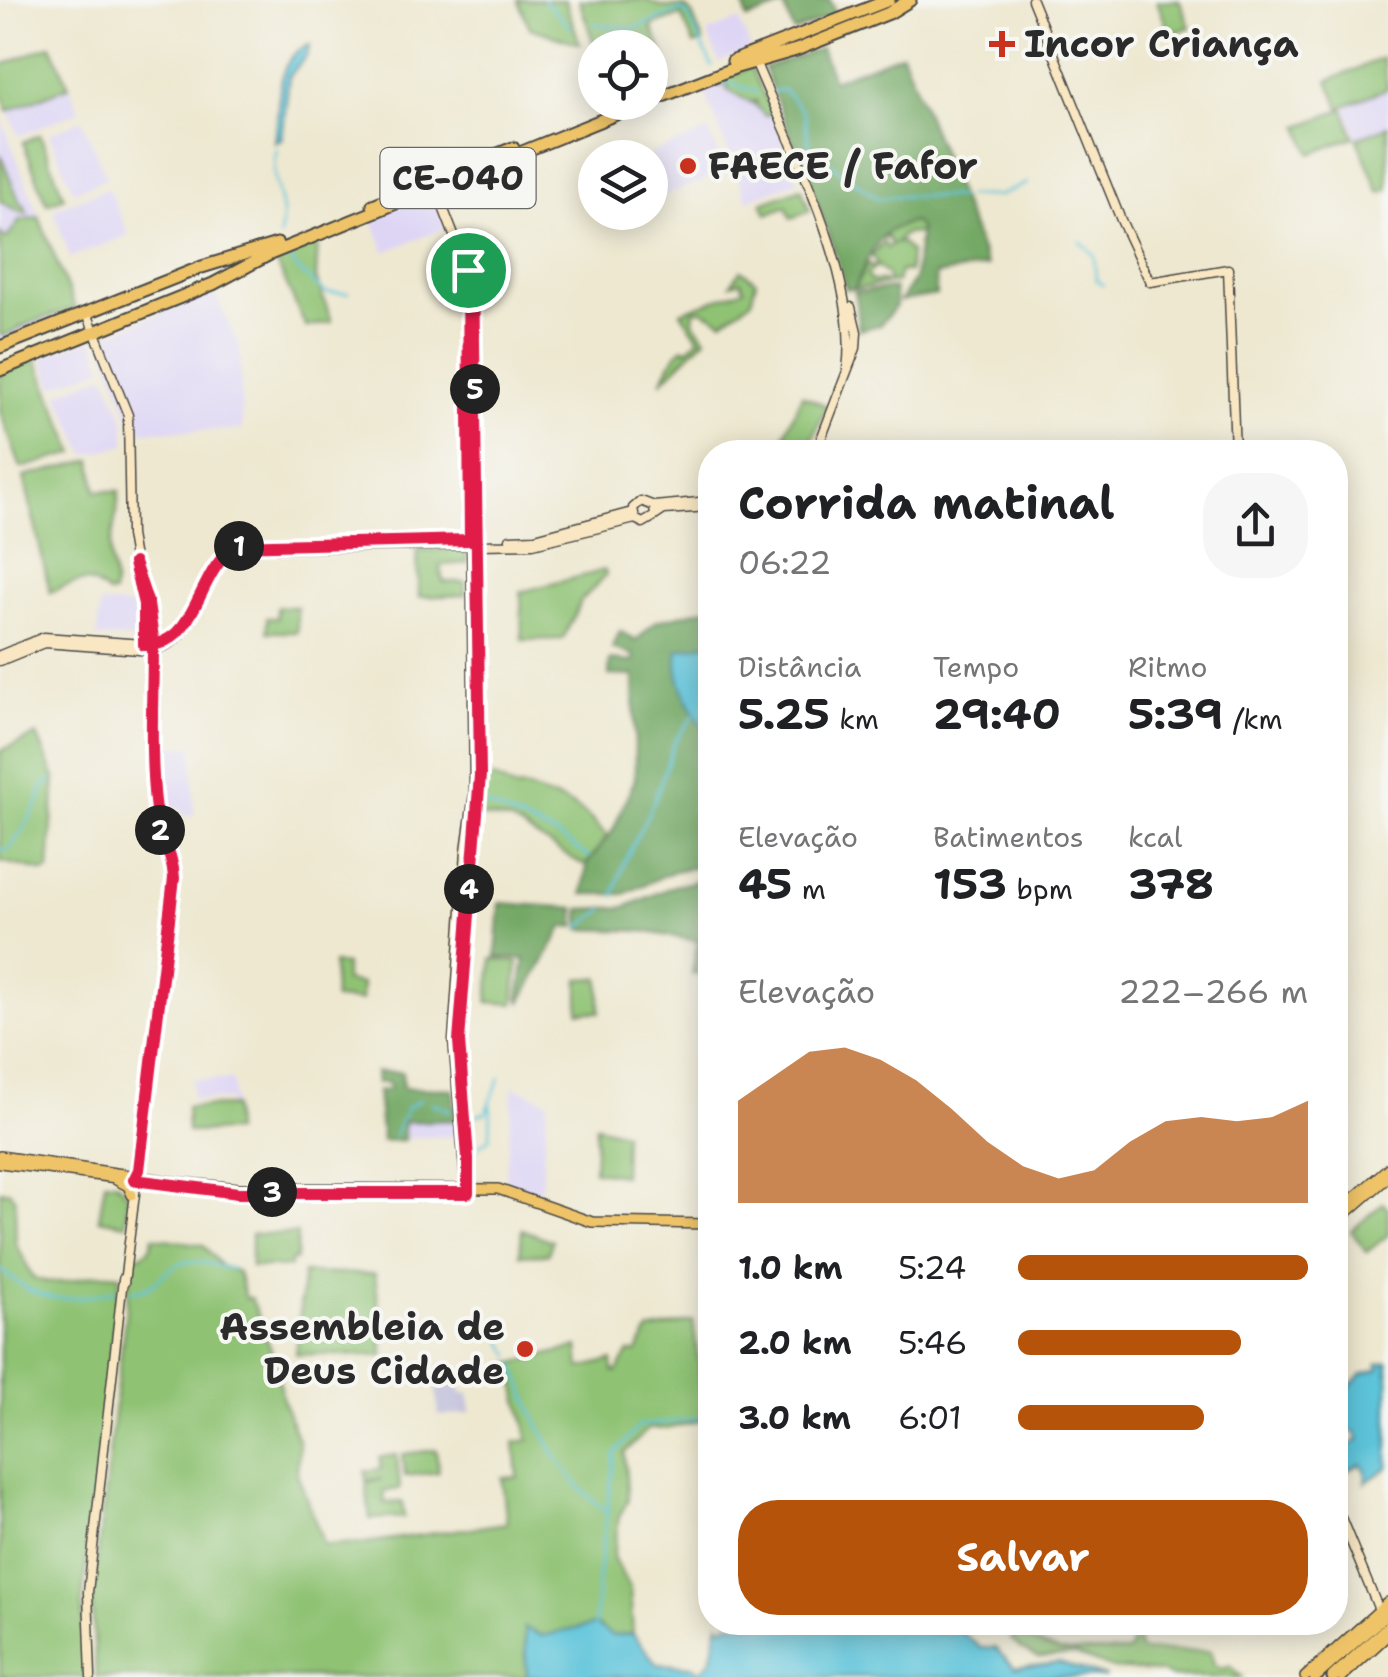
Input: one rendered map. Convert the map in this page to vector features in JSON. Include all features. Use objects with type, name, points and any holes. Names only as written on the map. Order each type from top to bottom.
[{"type":"highway","name":"CE-040","points":[[668,91],[889,0]]},
{"type":"highway","name":"CE-040","points":[[668,92],[808,45],[910,0]]},
{"type":"highway","name":"CE-040","points":[[0,347],[202,266],[268,247],[584,120]]},
{"type":"highway","name":"CE-040","points":[[0,368],[94,335],[213,284],[270,254],[598,120]]},
{"type":"highway","points":[[1316,1677],[1384,1611]]},
{"type":"highway","points":[[1333,1677],[1388,1632]]},
{"type":"main road","points":[[1034,0],[1150,282],[1228,269],[1235,440]]},
{"type":"main road","points":[[755,61],[822,223],[842,290],[850,341],[846,370],[819,440]]},
{"type":"main road","points":[[435,187],[470,270],[480,805],[470,845],[456,1041],[466,1190]]},
{"type":"main road","points":[[84,314],[128,416],[134,563],[150,647],[155,802],[174,878],[88,1592],[91,1677]]},
{"type":"main road","points":[[634,515],[641,500],[654,511],[698,505]]},
{"type":"main road","points":[[0,659],[44,637],[170,646],[182,636],[222,564],[245,547],[533,544],[634,515],[647,523],[654,511]]},
{"type":"main road","points":[[0,1160],[238,1193],[466,1190],[508,1196],[587,1226],[698,1226]]},
{"type":"main road","points":[[52,1167],[126,1184],[132,1196]]},
{"type":"main road","points":[[1348,1202],[1388,1168]]},
{"type":"main road","points":[[1348,1204],[1388,1176]]},
{"type":"main road","points":[[109,1178],[136,1178]]},
{"type":"main road","points":[[124,1283],[136,1178]]},
{"type":"main road","points":[[1348,1531],[1384,1611]]},
{"type":"main road","points":[[1305,1677],[1384,1611],[1388,1602]]},
{"type":"main road","points":[[1342,1677],[1388,1632]]},
{"type":"shaded area","points":[[739,20],[751,49],[719,62],[707,33]]},
{"type":"shaded area","points":[[715,80],[718,86],[729,86],[728,90],[751,103],[757,100],[765,116],[772,113],[798,181],[747,200],[702,86]]},
{"type":"shaded area","points":[[69,86],[80,111],[19,136],[8,111]]},
{"type":"shaded area","points":[[1388,88],[1388,126],[1357,138],[1345,106]]},
{"type":"shaded area","points":[[0,115],[75,308],[0,342]]},
{"type":"shaded area","points":[[82,119],[107,178],[74,192],[49,134]]},
{"type":"shaded area","name":"FAECE / Fafor","points":[[709,131],[726,172],[668,194],[668,147]]},
{"type":"shaded area","points":[[108,188],[129,235],[70,258],[53,209]]},
{"type":"shaded area","points":[[432,193],[445,228],[385,252],[372,217]]},
{"type":"shaded area","points":[[213,290],[240,348],[242,430],[134,431],[101,338]]},
{"type":"shaded area","points":[[93,339],[104,367],[53,387],[42,357]]},
{"type":"shaded area","points":[[105,374],[124,419],[126,445],[86,455],[58,394]]},
{"type":"shaded area","points":[[100,604],[141,607],[141,639],[97,638]]},
{"type":"shaded area","points":[[159,746],[193,746],[194,815],[183,815],[182,808],[160,808]]},
{"type":"shaded area","points":[[193,1079],[233,1080],[234,1105],[229,1100],[192,1099]]},
{"type":"shaded area","points":[[513,1086],[548,1101],[540,1199],[505,1184]]},
{"type":"shaded area","points":[[456,1121],[457,1136],[405,1138],[404,1123]]},
{"type":"shaded area","points":[[459,1377],[461,1394],[469,1393],[471,1413],[439,1416],[435,1383]]},
{"type":"green space","points":[[518,0],[565,0],[578,43],[530,28]]},
{"type":"green space","points":[[579,0],[646,0],[663,7],[684,7],[692,14],[703,42],[694,45],[681,15],[651,26],[653,30],[589,30]]},
{"type":"green space","points":[[743,0],[830,0],[836,14],[794,32],[784,6],[747,19]]},
{"type":"green space","points":[[1179,0],[1190,27],[1170,35],[1157,1]]},
{"type":"green space","points":[[51,45],[69,86],[8,111],[0,90],[0,66]]},
{"type":"green space","points":[[821,48],[833,80],[902,53],[987,266],[935,275],[936,295],[900,301],[914,280],[920,229],[914,222],[882,237],[854,289],[846,289],[830,237],[764,68]]},
{"type":"green space","points":[[1382,58],[1388,88],[1340,108],[1328,81]]},
{"type":"green space","points":[[751,67],[772,113],[765,116],[756,106],[757,101],[754,104],[727,90],[728,85],[717,86],[715,80]]},
{"type":"green space","points":[[1344,109],[1354,137],[1311,154],[1300,126]]},
{"type":"green space","points":[[1388,126],[1388,190],[1379,192],[1357,138]]},
{"type":"green space","points":[[40,135],[64,197],[47,204],[23,142]]},
{"type":"green space","points":[[0,154],[21,205],[27,213],[0,201]]},
{"type":"green space","points":[[801,188],[810,211],[791,218],[786,206],[767,214],[762,203]]},
{"type":"green space","points":[[39,217],[75,308],[0,335],[0,233],[6,239],[20,220]]},
{"type":"green space","points":[[914,222],[919,233],[904,234],[894,244],[901,242],[910,252],[909,272],[900,271],[897,282],[888,283],[888,276],[877,265],[867,275],[871,281],[885,284],[854,289],[868,263],[872,268],[877,264],[872,256],[883,242],[887,248],[891,245],[887,237],[884,239],[885,230]]},
{"type":"green space","points":[[318,240],[316,278],[332,322],[306,327],[274,257]]},
{"type":"green space","points":[[741,270],[756,281],[751,301],[723,321],[702,310],[694,311],[693,321],[706,338],[661,382],[675,355],[699,339],[681,312],[744,289],[741,281],[731,284]]},
{"type":"green space","points":[[894,288],[896,306],[880,325],[859,330],[855,292]]},
{"type":"green space","points":[[36,359],[75,453],[21,468],[0,412],[0,373]]},
{"type":"green space","points":[[802,395],[827,406],[812,440],[784,436]]},
{"type":"green space","points":[[92,460],[96,491],[119,491],[110,552],[113,594],[86,582],[50,592],[24,477]]},
{"type":"green space","points":[[466,548],[467,563],[440,565],[443,582],[465,582],[465,595],[419,597],[417,550]]},
{"type":"green space","points":[[605,570],[606,575],[581,601],[563,639],[522,640],[521,592]]},
{"type":"green space","points":[[277,607],[297,607],[297,632],[267,632],[267,618],[277,618]]},
{"type":"green space","points":[[698,610],[698,646],[678,650],[686,697],[698,718],[698,867],[674,871],[624,894],[583,894],[587,864],[613,830],[635,779],[634,676],[609,675],[610,660],[634,662],[634,655],[612,648],[620,631],[636,641],[656,621]]},
{"type":"green space","points":[[37,735],[55,778],[49,870],[45,872],[0,861],[0,751]]},
{"type":"green space","points":[[495,778],[516,789],[528,789],[573,806],[607,836],[583,865],[510,821],[480,816],[481,779]]},
{"type":"green space","points":[[698,881],[698,941],[641,931],[580,929],[580,909],[625,907],[674,886]]},
{"type":"green space","points":[[500,903],[575,908],[575,927],[564,926],[521,1002],[525,959],[496,957]]},
{"type":"green space","points":[[698,941],[698,974],[692,974]]},
{"type":"green space","points":[[492,959],[518,962],[514,1004],[488,1002]]},
{"type":"green space","points":[[333,964],[345,965],[345,981],[362,984],[361,1001],[334,999]]},
{"type":"green space","points":[[600,978],[600,1012],[579,1012],[579,979]]},
{"type":"green space","points":[[376,1072],[402,1072],[403,1088],[453,1089],[456,1120],[404,1122],[404,1140],[382,1141],[377,1092],[389,1089],[388,1082],[377,1083]]},
{"type":"green space","points":[[233,1106],[234,1131],[187,1132],[186,1107]]},
{"type":"green space","points":[[596,1126],[624,1133],[623,1175],[594,1171]]},
{"type":"green space","points":[[105,1181],[116,1182],[128,1194],[126,1224],[99,1219]]},
{"type":"green space","points":[[0,1190],[10,1192],[15,1199],[16,1243],[33,1278],[57,1282],[120,1275],[82,1603],[85,1677],[0,1677]]},
{"type":"green space","points":[[1383,1203],[1388,1209],[1388,1235],[1367,1252],[1351,1231]]},
{"type":"green space","points":[[522,1229],[552,1241],[548,1254],[520,1255]]},
{"type":"green space","points":[[251,1234],[297,1234],[296,1260],[290,1260],[290,1267],[251,1267]]},
{"type":"green space","points":[[153,1237],[203,1245],[221,1266],[238,1272],[245,1298],[251,1298],[275,1360],[283,1400],[299,1443],[297,1473],[324,1545],[507,1523],[502,1478],[518,1477],[515,1442],[529,1440],[510,1364],[578,1347],[580,1368],[612,1360],[613,1371],[617,1372],[629,1352],[636,1353],[649,1331],[693,1321],[698,1359],[698,1421],[648,1429],[624,1453],[628,1500],[619,1517],[613,1557],[630,1589],[633,1634],[612,1636],[595,1625],[542,1636],[524,1629],[527,1677],[96,1677],[92,1602],[132,1257],[147,1252]]},
{"type":"green space","points":[[303,1273],[375,1274],[384,1356],[296,1354]]},
{"type":"green space","points":[[436,1450],[439,1472],[405,1476],[403,1454]]},
{"type":"green space","points":[[397,1455],[400,1489],[384,1491],[385,1503],[402,1502],[404,1517],[370,1519],[366,1483],[382,1479],[366,1480],[365,1471],[381,1469],[380,1457]]},
{"type":"green space","points":[[1015,1635],[1060,1652],[1131,1649],[1131,1635],[1138,1635],[1142,1651],[1211,1651],[1214,1665],[1225,1669],[1230,1665],[1242,1677],[1172,1677],[1160,1672],[1113,1669],[1076,1655],[1038,1658],[1011,1639]]},
{"type":"water","points":[[310,45],[307,55],[289,76],[282,139],[275,142],[283,73],[298,51]]},
{"type":"water","points":[[698,646],[698,718],[678,674],[678,650]]},
{"type":"water","points":[[1388,1362],[1388,1467],[1365,1483],[1366,1471],[1361,1464],[1348,1470],[1348,1446],[1359,1440],[1356,1432],[1348,1431],[1348,1388],[1362,1374],[1380,1369],[1378,1364]]},
{"type":"water","points":[[595,1625],[612,1636],[633,1634],[657,1664],[693,1666],[700,1672],[711,1660],[716,1635],[965,1635],[981,1648],[995,1648],[1015,1668],[1059,1663],[1106,1677],[527,1677],[524,1628],[542,1636]]},
{"type":"waterway","points":[[544,0],[571,28]]},
{"type":"waterway","points":[[594,24],[633,29],[682,10],[712,66]]},
{"type":"waterway","points":[[721,80],[757,92]]},
{"type":"waterway","points":[[772,91],[784,90],[804,113],[810,149],[879,199],[961,197]]},
{"type":"waterway","points":[[277,149],[274,173],[282,214],[279,237]]},
{"type":"waterway","points":[[967,196],[998,196],[1028,183]]},
{"type":"waterway","points":[[1080,241],[1094,255],[1096,280],[1103,285]]},
{"type":"waterway","points":[[288,253],[296,268],[326,293],[348,293]]},
{"type":"waterway","points":[[614,896],[675,741],[696,713]]},
{"type":"waterway","points":[[0,849],[7,850],[17,838],[43,786],[52,780]]},
{"type":"waterway","points":[[484,804],[556,835],[589,857]]},
{"type":"waterway","points":[[579,928],[604,909]]},
{"type":"waterway","points":[[469,1116],[486,1113],[500,1077]]},
{"type":"waterway","points":[[394,1136],[407,1108],[420,1100]]},
{"type":"waterway","points":[[432,1103],[450,1110]]},
{"type":"waterway","points":[[472,1150],[490,1138],[491,1103]]},
{"type":"waterway","points":[[129,1291],[151,1286],[183,1263],[232,1269]]},
{"type":"waterway","points":[[0,1269],[29,1290],[55,1298],[116,1290]]},
{"type":"waterway","points":[[495,1327],[511,1356]]},
{"type":"waterway","points":[[514,1363],[549,1445],[574,1481],[607,1512]]},
{"type":"waterway","points":[[595,1629],[615,1453],[639,1426],[698,1419]]},
{"type":"place","name":"Incor Criança","points":[[1002,44]]},
{"type":"place","name":"FAECE / Fafor","points":[[688,166]]},
{"type":"place","name":"Assembleia de Deus Cidade","points":[[525,1349]]},
{"type":"route","points":[[468,270],[473,270],[480,805],[472,846],[459,1041],[468,1193],[238,1193],[134,1180],[139,1170],[174,878],[156,807],[153,645],[144,645],[144,604],[134,563],[148,604],[154,645],[158,645],[179,632],[218,560],[237,546],[470,540],[468,270]]}]
